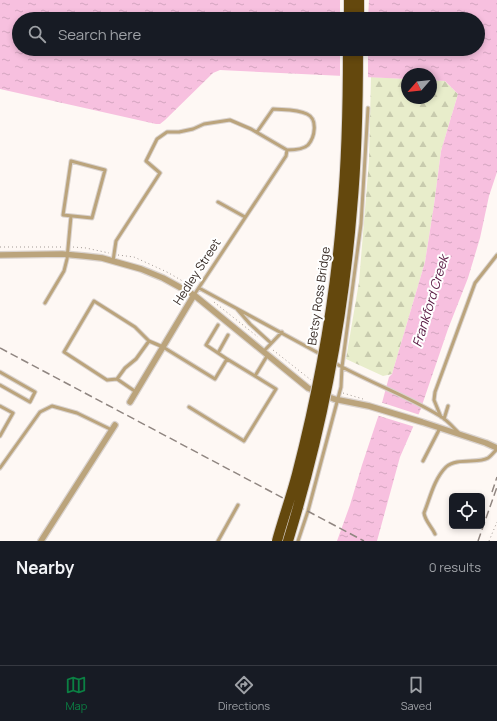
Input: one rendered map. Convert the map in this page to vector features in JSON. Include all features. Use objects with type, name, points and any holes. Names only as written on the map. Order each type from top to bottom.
[{"type":"highway","points":[[349,0],[349,12]]},
{"type":"highway","points":[[359,0],[359,12]]},
{"type":"highway","name":"Betsy Ross Bridge","points":[[277,541],[296,477],[311,416],[334,288],[344,186],[348,56]]},
{"type":"highway","name":"Betsy Ross Bridge","points":[[288,541],[308,471],[321,417],[333,356],[344,286],[351,230],[355,169],[358,56]]},
{"type":"street","points":[[0,255],[67,254],[113,261],[141,269],[163,278],[194,295],[308,388],[337,399],[369,406],[422,422],[497,448]]},
{"type":"street","name":"Hedley Street","points":[[130,402],[194,295]]},
{"type":"street","points":[[41,541],[114,428]]},
{"type":"lane","points":[[298,541],[308,511],[341,387],[342,367],[361,224],[368,108]]},
{"type":"lane","points":[[113,261],[116,241],[160,173],[146,161],[157,139],[167,132],[179,132],[193,129],[204,124],[230,120],[257,132],[287,150],[298,150],[308,145],[313,133],[314,121],[309,114],[294,110],[273,110],[257,132]]},
{"type":"lane","name":"Hedley Street","points":[[194,295],[286,156],[287,150]]},
{"type":"lane","points":[[71,161],[105,170],[92,218],[71,216],[63,215],[71,161]]},
{"type":"lane","points":[[218,202],[245,218]]},
{"type":"lane","points":[[45,303],[64,271],[71,216]]},
{"type":"lane","points":[[443,418],[434,400],[435,392],[475,283],[497,255]]},
{"type":"lane","points":[[199,288],[282,332],[342,367],[377,383],[443,418],[461,435]]},
{"type":"lane","points":[[136,392],[117,379],[107,380],[64,352],[94,301],[135,327],[149,341],[163,347],[215,379],[227,359]]},
{"type":"lane","points":[[235,308],[271,343]]},
{"type":"lane","points":[[189,407],[244,441],[276,388],[206,345],[218,326]]},
{"type":"lane","points":[[255,376],[271,343],[282,332]]},
{"type":"lane","points":[[218,353],[228,335]]},
{"type":"lane","points":[[117,379],[125,368],[136,359],[149,341]]},
{"type":"lane","points":[[0,372],[35,392],[30,402],[0,385]]},
{"type":"lane","points":[[0,406],[13,413],[0,436]]},
{"type":"lane","points":[[0,468],[40,412],[52,406],[77,413],[114,428]]},
{"type":"lane","points":[[443,418],[448,406]]},
{"type":"lane","points":[[423,461],[440,428]]},
{"type":"lane","points":[[436,534],[425,518],[424,513],[437,479],[441,473],[446,466],[454,462],[487,458],[497,448]]},
{"type":"lane","points":[[218,541],[238,505]]},
{"type":"path","points":[[489,541],[497,522]]},
{"type":"green space","points":[[371,77],[401,79],[401,104],[437,104],[437,80],[445,81],[458,94],[441,151],[425,262],[392,374],[383,376],[346,359],[359,282],[369,161]]},
{"type":"water","name":"Frankford Creek","points":[[0,0],[497,0],[497,172],[489,196],[480,238],[468,278],[448,329],[420,411],[400,457],[377,541],[337,541],[379,414],[389,377],[392,374],[425,262],[441,151],[458,94],[445,81],[437,80],[437,68],[401,68],[401,79],[220,70],[213,73],[160,124],[0,89]]},
{"type":"pier","points":[[340,0],[369,0],[368,12],[340,12]]},
{"type":"pier","points":[[340,56],[368,56],[368,79],[340,77]]},
{"type":"pier","points":[[380,402],[420,415],[415,427],[376,415]]},
{"type":"railway","points":[[0,348],[364,541]]},
{"type":"railway","points":[[492,492],[497,477]]},
{"type":"railway","points":[[478,541],[497,487]]}]
